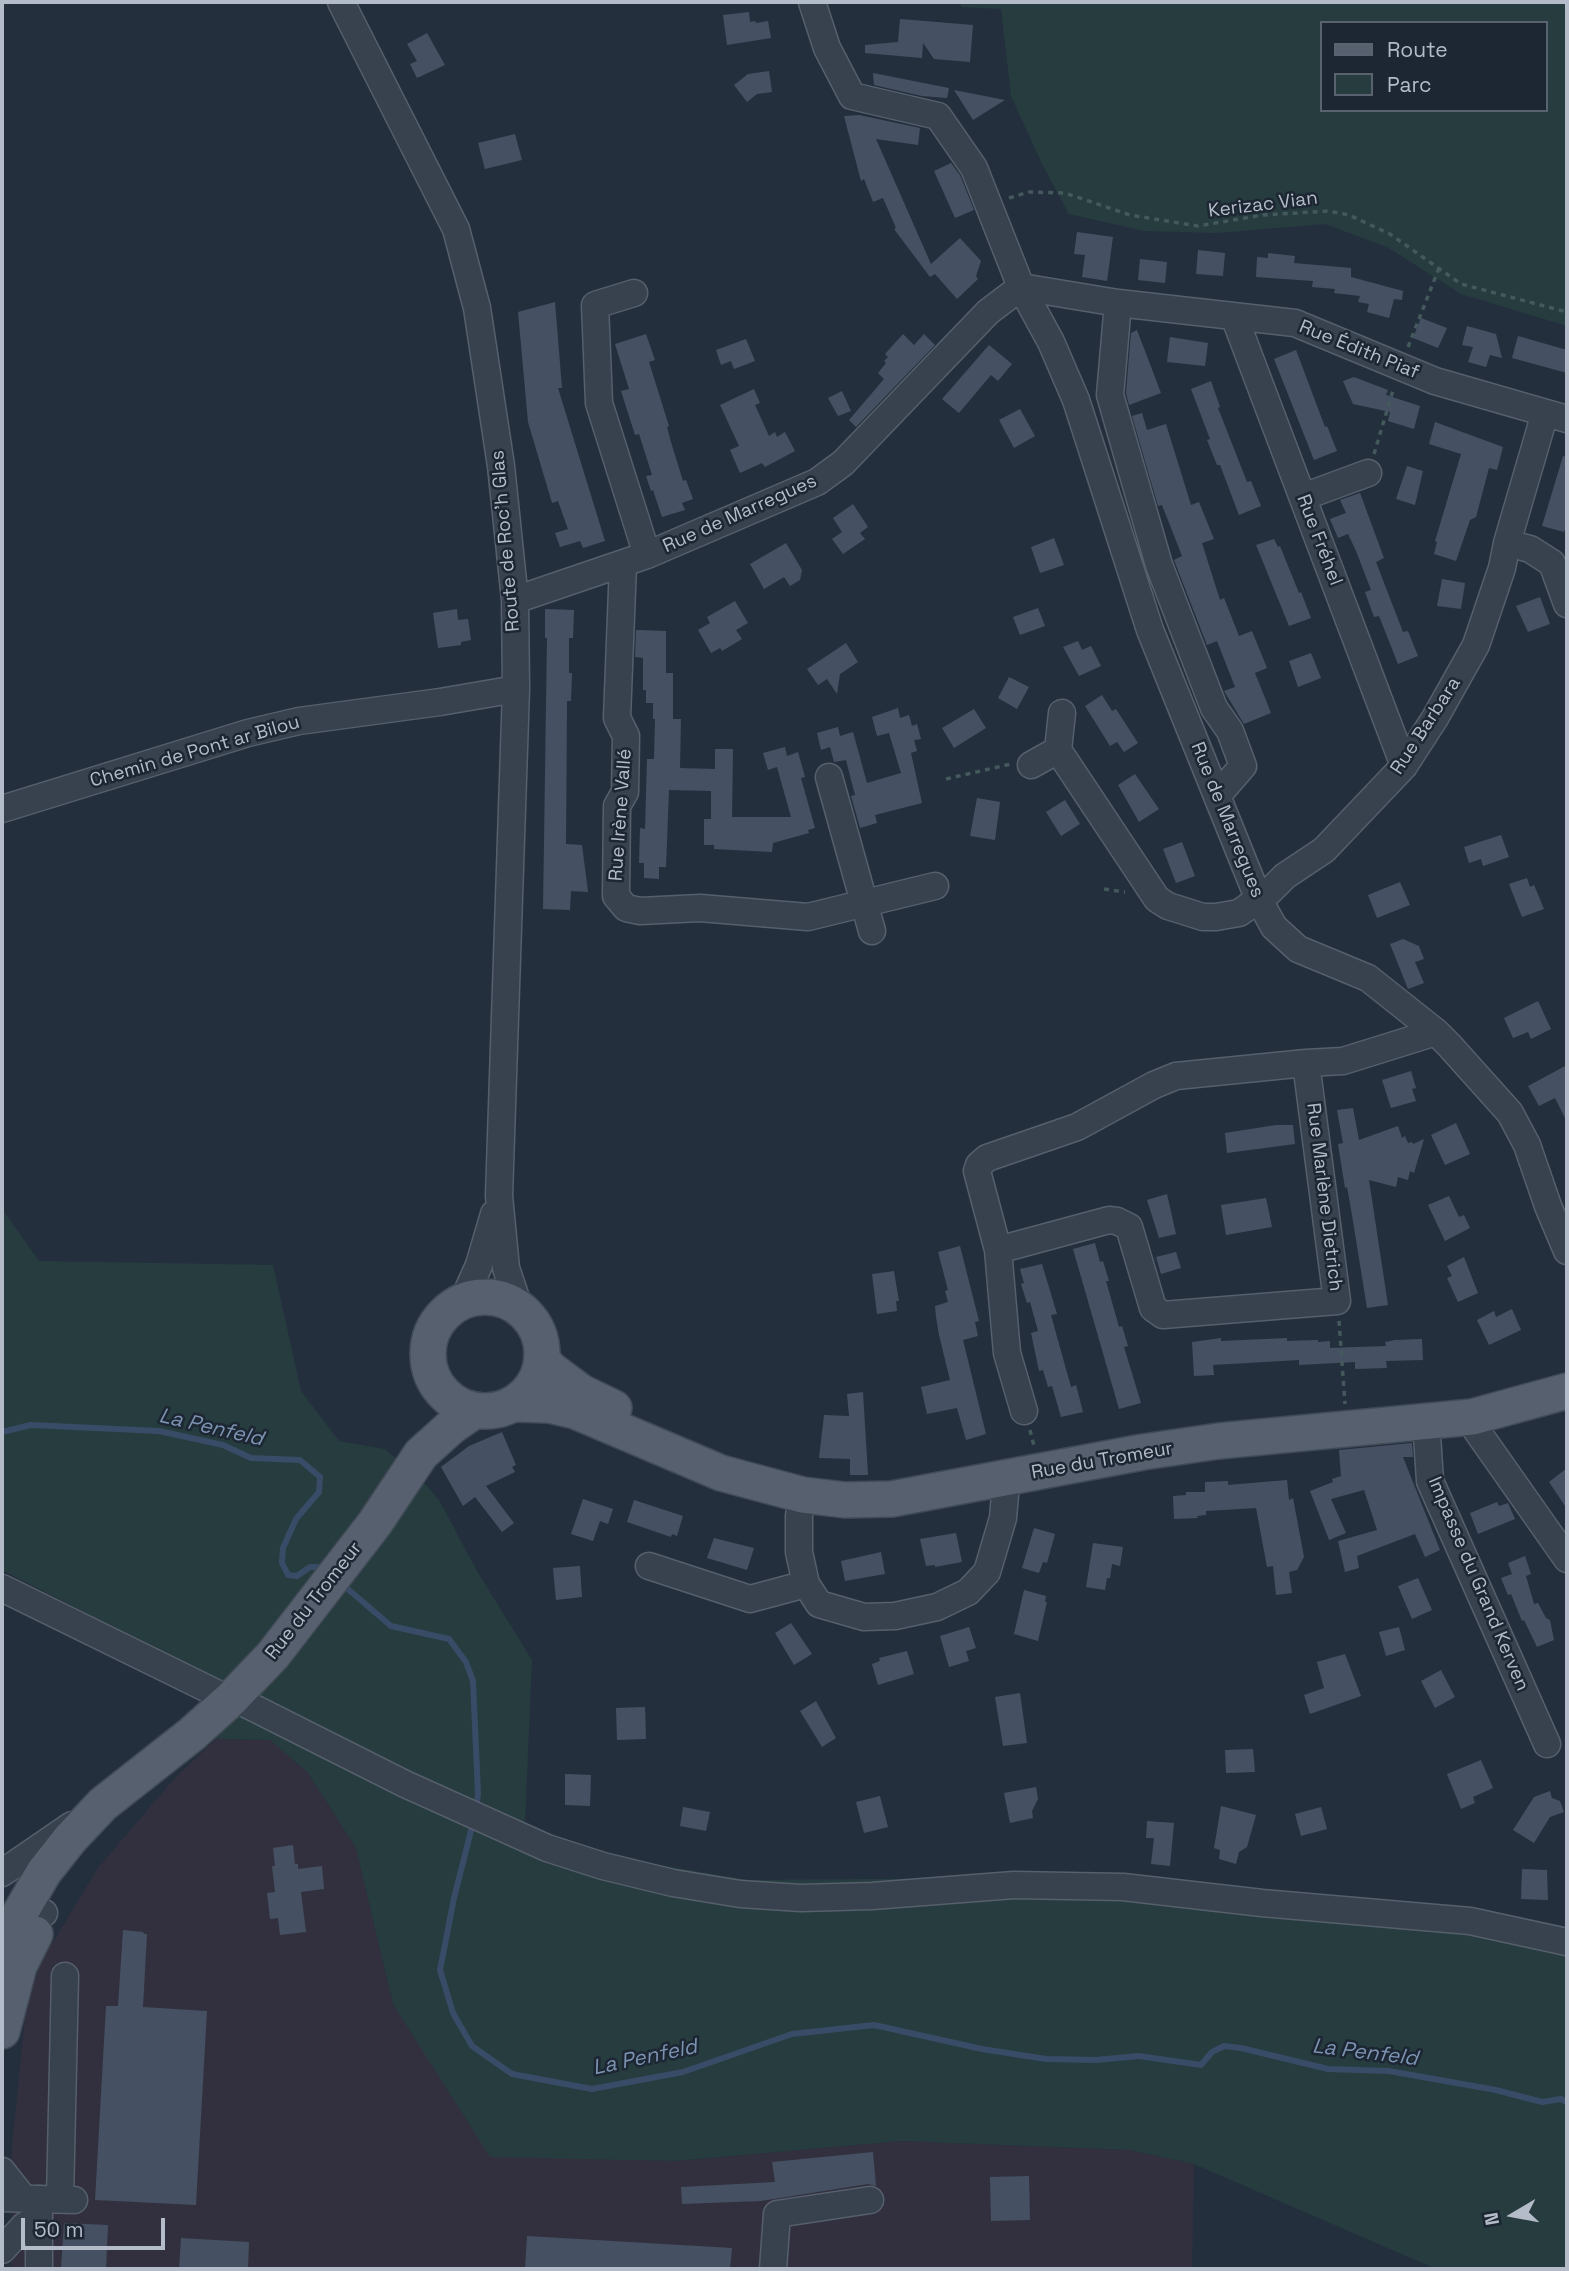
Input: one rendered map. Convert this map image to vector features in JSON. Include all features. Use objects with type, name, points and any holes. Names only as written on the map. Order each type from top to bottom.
[{"type":"main road","points":[[491,1297],[506,1300],[519,1307],[532,1321],[541,1339],[542,1359],[537,1380],[531,1389],[515,1404],[502,1409],[474,1411],[450,1400],[433,1379],[428,1364],[427,1349],[439,1320],[449,1309],[463,1301],[491,1297]]},
{"type":"main road","name":"Rue du Tromeur","points":[[542,1359],[581,1392],[791,1492]]},
{"type":"main road","name":"Rue du Tromeur","points":[[421,1454],[433,1379]]},
{"type":"main road","name":"Rue du Tromeur","points":[[1426,1420],[1567,1382]]},
{"type":"main road","name":"Rue du Tromeur","points":[[515,1404],[549,1405],[575,1411],[721,1473],[791,1492],[845,1500],[892,1499],[1143,1452],[1219,1441],[1472,1417],[1567,1391]]},
{"type":"main road","name":"Rue du Tromeur","points":[[2,1957],[44,1872],[70,1839],[103,1804],[192,1734],[231,1699],[273,1655],[375,1523],[421,1454],[474,1411]]},
{"type":"main road","name":"Rue du Tromeur","points":[[2,2031],[19,1966],[21,1915],[81,1856],[118,1812],[192,1734]]},
{"type":"street","name":"Route de Roc'h Glas","points":[[341,2],[456,229],[477,308],[501,466],[515,600],[516,689],[499,1196],[506,1268],[519,1307]]},
{"type":"street","name":"Rue de Marregues","points":[[813,2],[827,48],[852,96],[938,116],[974,168],[1021,287],[1051,342],[1076,400],[1150,630],[1259,900],[1274,927],[1298,949],[1368,978],[1436,1032],[1510,1113],[1558,1201],[1567,1251]]},
{"type":"street","name":"Rue de Marregues","points":[[515,600],[635,559],[788,495],[831,473],[988,312],[1021,287]]},
{"type":"street","name":"Rue Édith Piaf","points":[[1021,287],[1118,303],[1295,323],[1435,381],[1556,416]]},
{"type":"street","points":[[634,293],[595,305],[599,403],[635,559]]},
{"type":"street","points":[[1118,303],[1110,395],[1159,565],[1214,708],[1230,731],[1243,766],[1217,796]]},
{"type":"street","name":"Rue Fréhel","points":[[1234,316],[1404,765]]},
{"type":"street","name":"Rue Barbara","points":[[1116,891],[1157,899],[1168,906],[1203,917],[1239,913],[1259,900],[1285,876],[1324,850],[1404,765],[1435,718],[1476,645],[1502,568],[1507,543],[1556,416]]},
{"type":"street","points":[[1303,497],[1368,473]]},
{"type":"street","points":[[1507,543],[1530,549],[1552,563],[1567,604]]},
{"type":"street","name":"Rue Irène Vallé","points":[[635,559],[617,718],[626,736],[625,792],[617,806],[615,896],[626,908],[640,911],[700,908],[808,916],[935,886]]},
{"type":"street","name":"Chemin de Pont ar Bilou","points":[[2,809],[247,733],[299,721],[516,689]]},
{"type":"street","points":[[1062,713],[1058,750],[1157,899]]},
{"type":"street","points":[[1031,765],[1058,750]]},
{"type":"street","points":[[829,777],[872,931]]},
{"type":"street","points":[[1024,1411],[1007,1353],[998,1250],[977,1171],[979,1165],[987,1158],[1077,1127],[1154,1084],[1176,1076],[1343,1061],[1436,1032]]},
{"type":"street","name":"Rue Marlène Dietrich","points":[[998,1250],[1109,1220],[1117,1221],[1129,1227],[1153,1308],[1163,1315],[1337,1301],[1306,1063]]},
{"type":"street","name":"Route de Roc'h Glas","points":[[463,1301],[479,1265],[499,1196]]},
{"type":"street","points":[[1472,1417],[1477,1431],[1567,1559]]},
{"type":"street","name":"Impasse du Grand Kerven","points":[[1426,1420],[1430,1481],[1547,1744]]},
{"type":"street","points":[[791,1492],[799,1516],[799,1552],[806,1584],[818,1604],[864,1617],[895,1616],[937,1606],[968,1592],[987,1572],[1003,1517],[1002,1479]]},
{"type":"street","points":[[649,1566],[750,1599],[806,1584]]},
{"type":"street","points":[[2,1588],[505,1830],[547,1848],[603,1866],[673,1883],[740,1894],[801,1898],[872,1896],[1014,1885],[1123,1887],[1262,1903],[1470,1921],[1567,1942]]},
{"type":"street","points":[[2,1873],[103,1804]]},
{"type":"street","points":[[2,1995],[15,1955],[24,1939],[21,1915]]},
{"type":"street","points":[[39,2269],[39,2202],[65,1976]]},
{"type":"street","points":[[2,2171],[39,2202]]},
{"type":"street","points":[[774,2269],[776,2214],[870,2200]]},
{"type":"street","points":[[2,2250],[24,2226],[39,2202]]},
{"type":"path","name":"Kerizac Vian","points":[[988,204],[1029,192],[1046,191],[1065,193],[1130,215],[1198,226],[1263,215],[1329,211],[1349,215],[1390,234],[1461,284],[1567,312]]},
{"type":"path","points":[[946,779],[1018,763],[1031,765]]},
{"type":"path","points":[[1337,1301],[1344,1391]]},
{"type":"shaded area","points":[[216,1739],[270,1740],[308,1773],[356,1848],[393,2004],[675,2161],[901,2141],[1130,2150],[1194,2164],[1192,2269],[11,2269],[12,2146],[26,2007],[42,1960],[98,1868],[174,1779]]},
{"type":"green space","points":[[961,2],[1567,2],[1567,326],[1461,294],[1387,247],[1325,224],[1217,233],[1144,231],[1069,214],[1042,164],[1011,96],[1001,9],[961,7]]},
{"type":"green space","points":[[2,1209],[39,1261],[273,1265],[301,1391],[339,1441],[385,1449],[427,1486],[439,1500],[477,1571],[532,1660],[525,1823],[606,1856],[749,1880],[1113,1877],[1368,1905],[1482,1910],[1567,1929],[1567,2269],[1436,2269],[1194,2164],[1130,2150],[901,2141],[675,2161],[490,2157],[393,2004],[356,1848],[308,1773],[270,1740],[216,1739],[250,1697],[2,1570]]},
{"type":"building","points":[[749,12],[750,22],[768,21],[771,38],[727,45],[723,15]]},
{"type":"building","points":[[900,19],[973,25],[970,62],[934,59],[923,43],[922,58],[865,53],[865,45],[898,42]]},
{"type":"building","points":[[427,33],[445,65],[417,78],[410,64],[417,61],[407,44]]},
{"type":"building","points":[[769,71],[772,92],[757,94],[747,102],[734,85],[748,74]]},
{"type":"building","points":[[873,73],[949,88],[947,98],[922,96],[874,85]]},
{"type":"building","points":[[954,90],[1005,100],[973,120]]},
{"type":"building","points":[[859,115],[920,128],[918,145],[876,139],[931,264],[960,238],[981,261],[976,276],[978,279],[957,299],[935,274],[930,277],[894,229],[896,228],[883,198],[873,202],[864,179],[861,181],[844,116]]},
{"type":"building","points":[[515,134],[522,160],[485,169],[478,143]]},
{"type":"building","points":[[951,163],[960,175],[974,210],[955,218],[934,171]]},
{"type":"building","points":[[1077,232],[1113,237],[1107,281],[1082,277],[1085,255],[1074,254]]},
{"type":"building","points":[[1198,250],[1225,253],[1223,276],[1196,274]]},
{"type":"building","points":[[1268,253],[1295,256],[1294,263],[1351,268],[1351,277],[1403,291],[1402,300],[1394,299],[1389,318],[1367,312],[1369,304],[1358,302],[1360,296],[1334,293],[1335,289],[1312,287],[1313,281],[1256,277],[1257,257],[1268,258]]},
{"type":"building","points":[[1140,259],[1167,262],[1165,283],[1138,280]]},
{"type":"building","points":[[555,302],[562,388],[558,388],[605,541],[583,548],[580,541],[560,547],[555,533],[568,529],[558,501],[552,503],[528,422],[518,312]]},
{"type":"building","points":[[1421,318],[1447,328],[1438,348],[1413,338]]},
{"type":"building","points":[[1467,326],[1496,334],[1502,358],[1490,355],[1486,367],[1468,362],[1473,347],[1462,345]]},
{"type":"building","points":[[1137,330],[1161,393],[1129,405],[1126,393],[1131,333]]},
{"type":"building","points":[[646,334],[655,360],[649,362],[669,426],[667,427],[671,442],[683,481],[686,480],[693,499],[682,503],[685,510],[662,517],[646,476],[652,475],[639,434],[635,435],[621,391],[629,389],[615,344]]},
{"type":"building","points":[[903,334],[914,345],[924,334],[935,345],[856,427],[849,420],[884,379],[878,373],[886,363],[884,361],[888,357],[885,354]]},
{"type":"building","points":[[1518,336],[1567,350],[1567,373],[1512,358]]},
{"type":"building","points":[[1170,337],[1208,343],[1205,366],[1167,362]]},
{"type":"building","points":[[746,339],[755,361],[734,369],[731,361],[721,365],[716,350]]},
{"type":"building","points":[[989,345],[1012,364],[998,381],[991,375],[959,413],[942,399]]},
{"type":"building","points":[[1296,350],[1337,451],[1314,460],[1274,359]]},
{"type":"building","points":[[1354,377],[1388,390],[1386,395],[1420,406],[1414,429],[1388,421],[1390,412],[1353,404],[1343,381]]},
{"type":"building","points":[[1211,381],[1220,407],[1218,408],[1247,482],[1251,481],[1261,506],[1239,515],[1220,465],[1217,465],[1207,440],[1210,439],[1191,389]]},
{"type":"building","points":[[754,389],[760,403],[755,405],[769,436],[775,432],[777,437],[785,432],[795,451],[765,467],[762,463],[740,473],[730,450],[739,446],[720,405]]},
{"type":"building","points":[[842,391],[851,411],[838,416],[828,398]]},
{"type":"building","points":[[1020,409],[1035,436],[1014,448],[999,420]]},
{"type":"building","points":[[1142,413],[1147,430],[1166,424],[1191,505],[1199,502],[1214,539],[1202,543],[1220,600],[1224,598],[1239,636],[1252,631],[1267,668],[1255,673],[1271,713],[1244,724],[1224,691],[1235,687],[1217,641],[1207,645],[1174,560],[1182,556],[1162,505],[1158,506],[1132,416]]},
{"type":"building","points":[[1435,422],[1503,447],[1497,470],[1489,468],[1476,517],[1470,520],[1456,561],[1434,554],[1435,541],[1461,454],[1429,444]]},
{"type":"building","points":[[1563,456],[1567,457],[1567,523],[1564,532],[1542,526]]},
{"type":"building","points":[[1407,466],[1423,471],[1415,505],[1396,499]]},
{"type":"building","points":[[1360,493],[1384,558],[1376,562],[1403,632],[1408,631],[1418,656],[1398,664],[1379,616],[1374,617],[1365,592],[1371,590],[1356,551],[1348,534],[1338,538],[1330,519],[1346,513],[1340,500]]},
{"type":"building","points":[[853,504],[868,527],[860,533],[865,539],[843,554],[832,539],[842,532],[833,518]]},
{"type":"building","points":[[1054,538],[1064,565],[1040,573],[1031,547]]},
{"type":"building","points":[[1274,539],[1278,547],[1280,546],[1311,618],[1289,626],[1256,545]]},
{"type":"building","points":[[786,543],[802,570],[800,580],[790,586],[784,577],[764,589],[750,564]]},
{"type":"building","points":[[1442,579],[1465,583],[1461,609],[1437,606]]},
{"type":"building","points":[[1540,597],[1550,624],[1528,632],[1516,606]]},
{"type":"building","points":[[735,601],[748,623],[736,630],[742,639],[722,651],[720,648],[711,653],[698,630],[710,623],[707,617]]},
{"type":"building","points":[[1038,608],[1045,626],[1020,635],[1013,617]]},
{"type":"building","points":[[457,609],[458,620],[468,619],[471,640],[461,642],[461,645],[438,648],[433,613]]},
{"type":"building","points":[[545,609],[574,610],[573,638],[569,638],[569,673],[572,673],[571,701],[567,701],[566,844],[582,845],[588,892],[571,891],[570,910],[543,909],[547,638]]},
{"type":"building","points":[[636,630],[666,631],[666,673],[673,673],[673,719],[681,719],[680,768],[715,769],[715,749],[733,749],[732,817],[791,817],[777,767],[768,770],[763,753],[785,747],[787,756],[798,752],[805,777],[801,778],[815,828],[808,830],[809,833],[773,843],[772,852],[714,849],[714,845],[704,845],[704,819],[711,819],[711,791],[669,790],[666,867],[659,867],[659,879],[644,878],[644,863],[639,863],[640,828],[645,829],[647,759],[654,759],[655,719],[653,703],[646,703],[646,690],[643,690],[643,658],[635,657]]},
{"type":"building","points":[[1078,641],[1082,650],[1091,646],[1101,666],[1079,676],[1063,647]]},
{"type":"building","points":[[846,643],[858,662],[840,674],[837,694],[827,679],[818,685],[807,669]]},
{"type":"building","points":[[1311,653],[1321,678],[1298,687],[1289,661]]},
{"type":"building","points":[[1009,677],[1029,687],[1017,709],[998,698]]},
{"type":"building","points":[[1102,695],[1112,711],[1116,709],[1138,743],[1124,752],[1117,742],[1110,746],[1085,706]]},
{"type":"building","points":[[898,708],[900,718],[909,715],[912,726],[917,724],[921,739],[914,740],[917,751],[911,753],[922,803],[875,815],[877,823],[860,828],[851,796],[855,795],[846,760],[834,762],[830,747],[821,750],[817,733],[838,727],[840,736],[853,732],[867,783],[901,773],[889,733],[877,736],[872,717]]},
{"type":"building","points":[[974,709],[986,728],[954,748],[942,728]]},
{"type":"building","points":[[1135,774],[1159,809],[1139,822],[1118,785]]},
{"type":"building","points":[[977,798],[1000,802],[995,840],[970,836]]},
{"type":"building","points":[[1065,800],[1080,824],[1061,836],[1046,812]]},
{"type":"building","points":[[1501,835],[1509,857],[1483,866],[1481,859],[1469,863],[1464,847]]},
{"type":"building","points":[[1182,842],[1195,876],[1176,883],[1163,849]]},
{"type":"building","points":[[1527,878],[1530,887],[1534,885],[1544,909],[1522,917],[1509,884]]},
{"type":"building","points":[[1400,882],[1410,905],[1377,918],[1368,895]]},
{"type":"building","points":[[1403,939],[1419,946],[1424,959],[1415,962],[1424,983],[1408,989],[1390,944]]},
{"type":"building","points":[[1538,1001],[1551,1029],[1531,1039],[1528,1032],[1513,1038],[1504,1018]]},
{"type":"building","points":[[1567,1065],[1567,1122],[1555,1098],[1539,1106],[1528,1086]]},
{"type":"building","points":[[1411,1071],[1416,1088],[1412,1089],[1416,1101],[1391,1108],[1382,1080]]},
{"type":"building","points":[[1353,1108],[1359,1140],[1398,1126],[1402,1138],[1405,1136],[1408,1143],[1413,1144],[1424,1139],[1414,1173],[1410,1171],[1408,1180],[1398,1177],[1396,1187],[1369,1180],[1388,1305],[1367,1308],[1338,1144],[1343,1143],[1337,1110]]},
{"type":"building","points":[[1456,1123],[1470,1154],[1445,1165],[1431,1135]]},
{"type":"building","points":[[1293,1125],[1295,1144],[1227,1153],[1225,1133]]},
{"type":"building","points":[[1167,1194],[1176,1234],[1159,1238],[1147,1200]]},
{"type":"building","points":[[1449,1196],[1459,1217],[1464,1215],[1470,1228],[1445,1241],[1428,1205]]},
{"type":"building","points":[[1266,1198],[1272,1227],[1226,1235],[1221,1205]]},
{"type":"building","points":[[1095,1243],[1109,1281],[1106,1281],[1119,1327],[1122,1326],[1128,1346],[1124,1347],[1141,1403],[1119,1409],[1073,1249]]},
{"type":"building","points":[[960,1246],[979,1321],[975,1322],[978,1336],[963,1340],[986,1434],[966,1440],[957,1408],[927,1414],[921,1387],[950,1380],[936,1317],[935,1306],[948,1302],[945,1291],[948,1290],[938,1252]]},
{"type":"building","points":[[1176,1252],[1181,1268],[1161,1274],[1156,1257]]},
{"type":"building","points":[[1464,1257],[1478,1293],[1458,1302],[1447,1278],[1452,1276],[1447,1266]]},
{"type":"building","points":[[1042,1264],[1057,1314],[1051,1315],[1059,1344],[1071,1387],[1076,1385],[1083,1412],[1061,1417],[1052,1386],[1048,1387],[1043,1370],[1039,1371],[1031,1333],[1038,1331],[1030,1302],[1027,1303],[1021,1284],[1024,1283],[1020,1269]]},
{"type":"building","points":[[894,1271],[899,1301],[896,1301],[897,1311],[877,1314],[872,1274]]},
{"type":"building","points":[[1512,1309],[1521,1330],[1489,1345],[1477,1320],[1494,1311],[1496,1317]]},
{"type":"building","points":[[1221,1338],[1221,1341],[1287,1338],[1287,1341],[1330,1341],[1330,1348],[1386,1346],[1385,1342],[1395,1340],[1422,1339],[1423,1360],[1386,1361],[1387,1368],[1355,1369],[1355,1362],[1299,1365],[1299,1360],[1213,1365],[1214,1375],[1194,1376],[1192,1342]]},
{"type":"building","points":[[863,1392],[868,1475],[850,1475],[850,1459],[819,1458],[824,1415],[849,1416],[847,1394]]},
{"type":"building","points":[[502,1432],[516,1465],[512,1467],[515,1472],[486,1486],[514,1523],[502,1532],[475,1497],[463,1506],[441,1467],[469,1446]]},
{"type":"building","points":[[1412,1443],[1413,1457],[1403,1457],[1440,1550],[1425,1557],[1415,1534],[1357,1556],[1359,1568],[1345,1572],[1338,1541],[1377,1530],[1364,1490],[1331,1499],[1346,1533],[1329,1540],[1310,1491],[1341,1476],[1339,1450]]},
{"type":"building","points":[[1567,1468],[1567,1509],[1549,1482]]},
{"type":"building","points":[[1287,1480],[1289,1500],[1293,1498],[1304,1557],[1297,1570],[1289,1572],[1292,1593],[1276,1595],[1273,1566],[1267,1567],[1256,1508],[1206,1511],[1206,1515],[1197,1516],[1198,1518],[1174,1519],[1173,1496],[1186,1495],[1186,1492],[1205,1492],[1205,1482],[1228,1481],[1228,1485]]},
{"type":"building","points":[[583,1499],[613,1509],[608,1524],[600,1521],[593,1541],[571,1534]]},
{"type":"building","points":[[634,1500],[683,1516],[677,1536],[672,1534],[671,1537],[627,1522]]},
{"type":"building","points":[[1497,1502],[1499,1506],[1508,1503],[1515,1519],[1478,1534],[1470,1513]]},
{"type":"building","points":[[1034,1528],[1055,1534],[1047,1563],[1043,1562],[1039,1573],[1022,1568]]},
{"type":"building","points":[[956,1533],[962,1562],[926,1566],[920,1539]]},
{"type":"building","points":[[714,1538],[754,1548],[747,1570],[707,1558]]},
{"type":"building","points":[[1093,1543],[1123,1547],[1120,1566],[1112,1564],[1105,1590],[1086,1587]]},
{"type":"building","points":[[881,1552],[885,1574],[845,1581],[841,1561]]},
{"type":"building","points":[[1525,1556],[1531,1574],[1526,1576],[1534,1604],[1538,1603],[1546,1618],[1550,1620],[1554,1640],[1537,1647],[1501,1578],[1512,1574],[1508,1563]]},
{"type":"building","points":[[580,1566],[582,1597],[556,1600],[553,1568]]},
{"type":"building","points":[[1418,1578],[1432,1610],[1412,1619],[1398,1586]]},
{"type":"building","points":[[1024,1590],[1046,1596],[1038,1641],[1014,1634]]},
{"type":"building","points":[[791,1623],[812,1654],[794,1665],[775,1633]]},
{"type":"building","points":[[969,1627],[976,1648],[966,1651],[969,1661],[949,1667],[940,1636]]},
{"type":"building","points":[[1399,1627],[1405,1650],[1386,1656],[1379,1632]]},
{"type":"building","points":[[907,1651],[914,1674],[878,1685],[872,1664],[880,1661],[879,1658]]},
{"type":"building","points":[[1345,1654],[1361,1696],[1310,1714],[1304,1695],[1324,1688],[1317,1662]]},
{"type":"building","points":[[1441,1670],[1455,1697],[1435,1708],[1421,1681]]},
{"type":"building","points":[[1020,1693],[1027,1743],[1003,1746],[995,1697]]},
{"type":"building","points":[[816,1701],[836,1738],[822,1747],[800,1711]]},
{"type":"building","points":[[645,1707],[646,1739],[617,1740],[616,1708]]},
{"type":"building","points":[[1253,1749],[1255,1772],[1226,1773],[1225,1750]]},
{"type":"building","points":[[1481,1760],[1493,1788],[1473,1797],[1475,1803],[1461,1809],[1447,1774]]},
{"type":"building","points":[[565,1774],[591,1775],[590,1806],[565,1805]]},
{"type":"building","points":[[1036,1787],[1038,1799],[1032,1811],[1033,1818],[1010,1823],[1004,1793]]},
{"type":"building","points":[[1550,1791],[1552,1798],[1560,1801],[1564,1812],[1550,1817],[1534,1843],[1513,1830],[1534,1797]]},
{"type":"building","points":[[880,1796],[888,1827],[864,1833],[856,1802]]},
{"type":"building","points":[[1221,1806],[1256,1815],[1247,1847],[1239,1852],[1236,1864],[1219,1859],[1220,1850],[1214,1848]]},
{"type":"building","points":[[683,1807],[710,1812],[706,1831],[680,1826]]},
{"type":"building","points":[[1321,1807],[1327,1829],[1301,1836],[1295,1814]]},
{"type":"building","points":[[1147,1821],[1174,1823],[1170,1866],[1151,1864],[1154,1838],[1146,1838]]},
{"type":"building","points":[[293,1845],[298,1869],[322,1866],[324,1889],[301,1892],[306,1932],[280,1935],[278,1918],[270,1919],[267,1893],[275,1892],[273,1848]]},
{"type":"building","points":[[1522,1869],[1547,1870],[1548,1900],[1521,1899]]},
{"type":"building","points":[[123,1930],[147,1934],[143,2007],[207,2011],[196,2205],[95,2200],[106,2006],[118,2006]]},
{"type":"building","points":[[873,2152],[876,2186],[868,2184],[761,2201],[682,2204],[681,2187],[775,2182],[772,2162]]},
{"type":"building","points":[[1029,2176],[1030,2220],[991,2221],[990,2177]]},
{"type":"building","points":[[64,2223],[108,2225],[106,2269],[61,2269]]},
{"type":"building","points":[[527,2236],[732,2248],[730,2269],[525,2269]]},
{"type":"building","points":[[181,2238],[249,2242],[248,2269],[179,2269]]},
{"type":"waterway","name":"La Penfeld","points":[[2,1432],[31,1425],[159,1431],[223,1445],[251,1458],[300,1460],[320,1477],[319,1492],[296,1519],[283,1548],[282,1563],[288,1575],[297,1576],[310,1567],[320,1567],[325,1571]]},
{"type":"waterway","name":"La Penfeld","points":[[342,1584],[391,1626],[449,1639],[466,1662],[473,1681],[478,1794],[476,1809]]},
{"type":"waterway","name":"La Penfeld","points":[[473,1823],[454,1898],[440,1970],[453,2013],[472,2046],[512,2074],[592,2089],[683,2072],[792,2034],[874,2025],[982,2049],[1046,2059],[1096,2060],[1139,2056],[1201,2065],[1212,2052],[1224,2046],[1328,2069],[1389,2071],[1496,2090],[1542,2102],[1561,2099],[1567,2102]]}]
